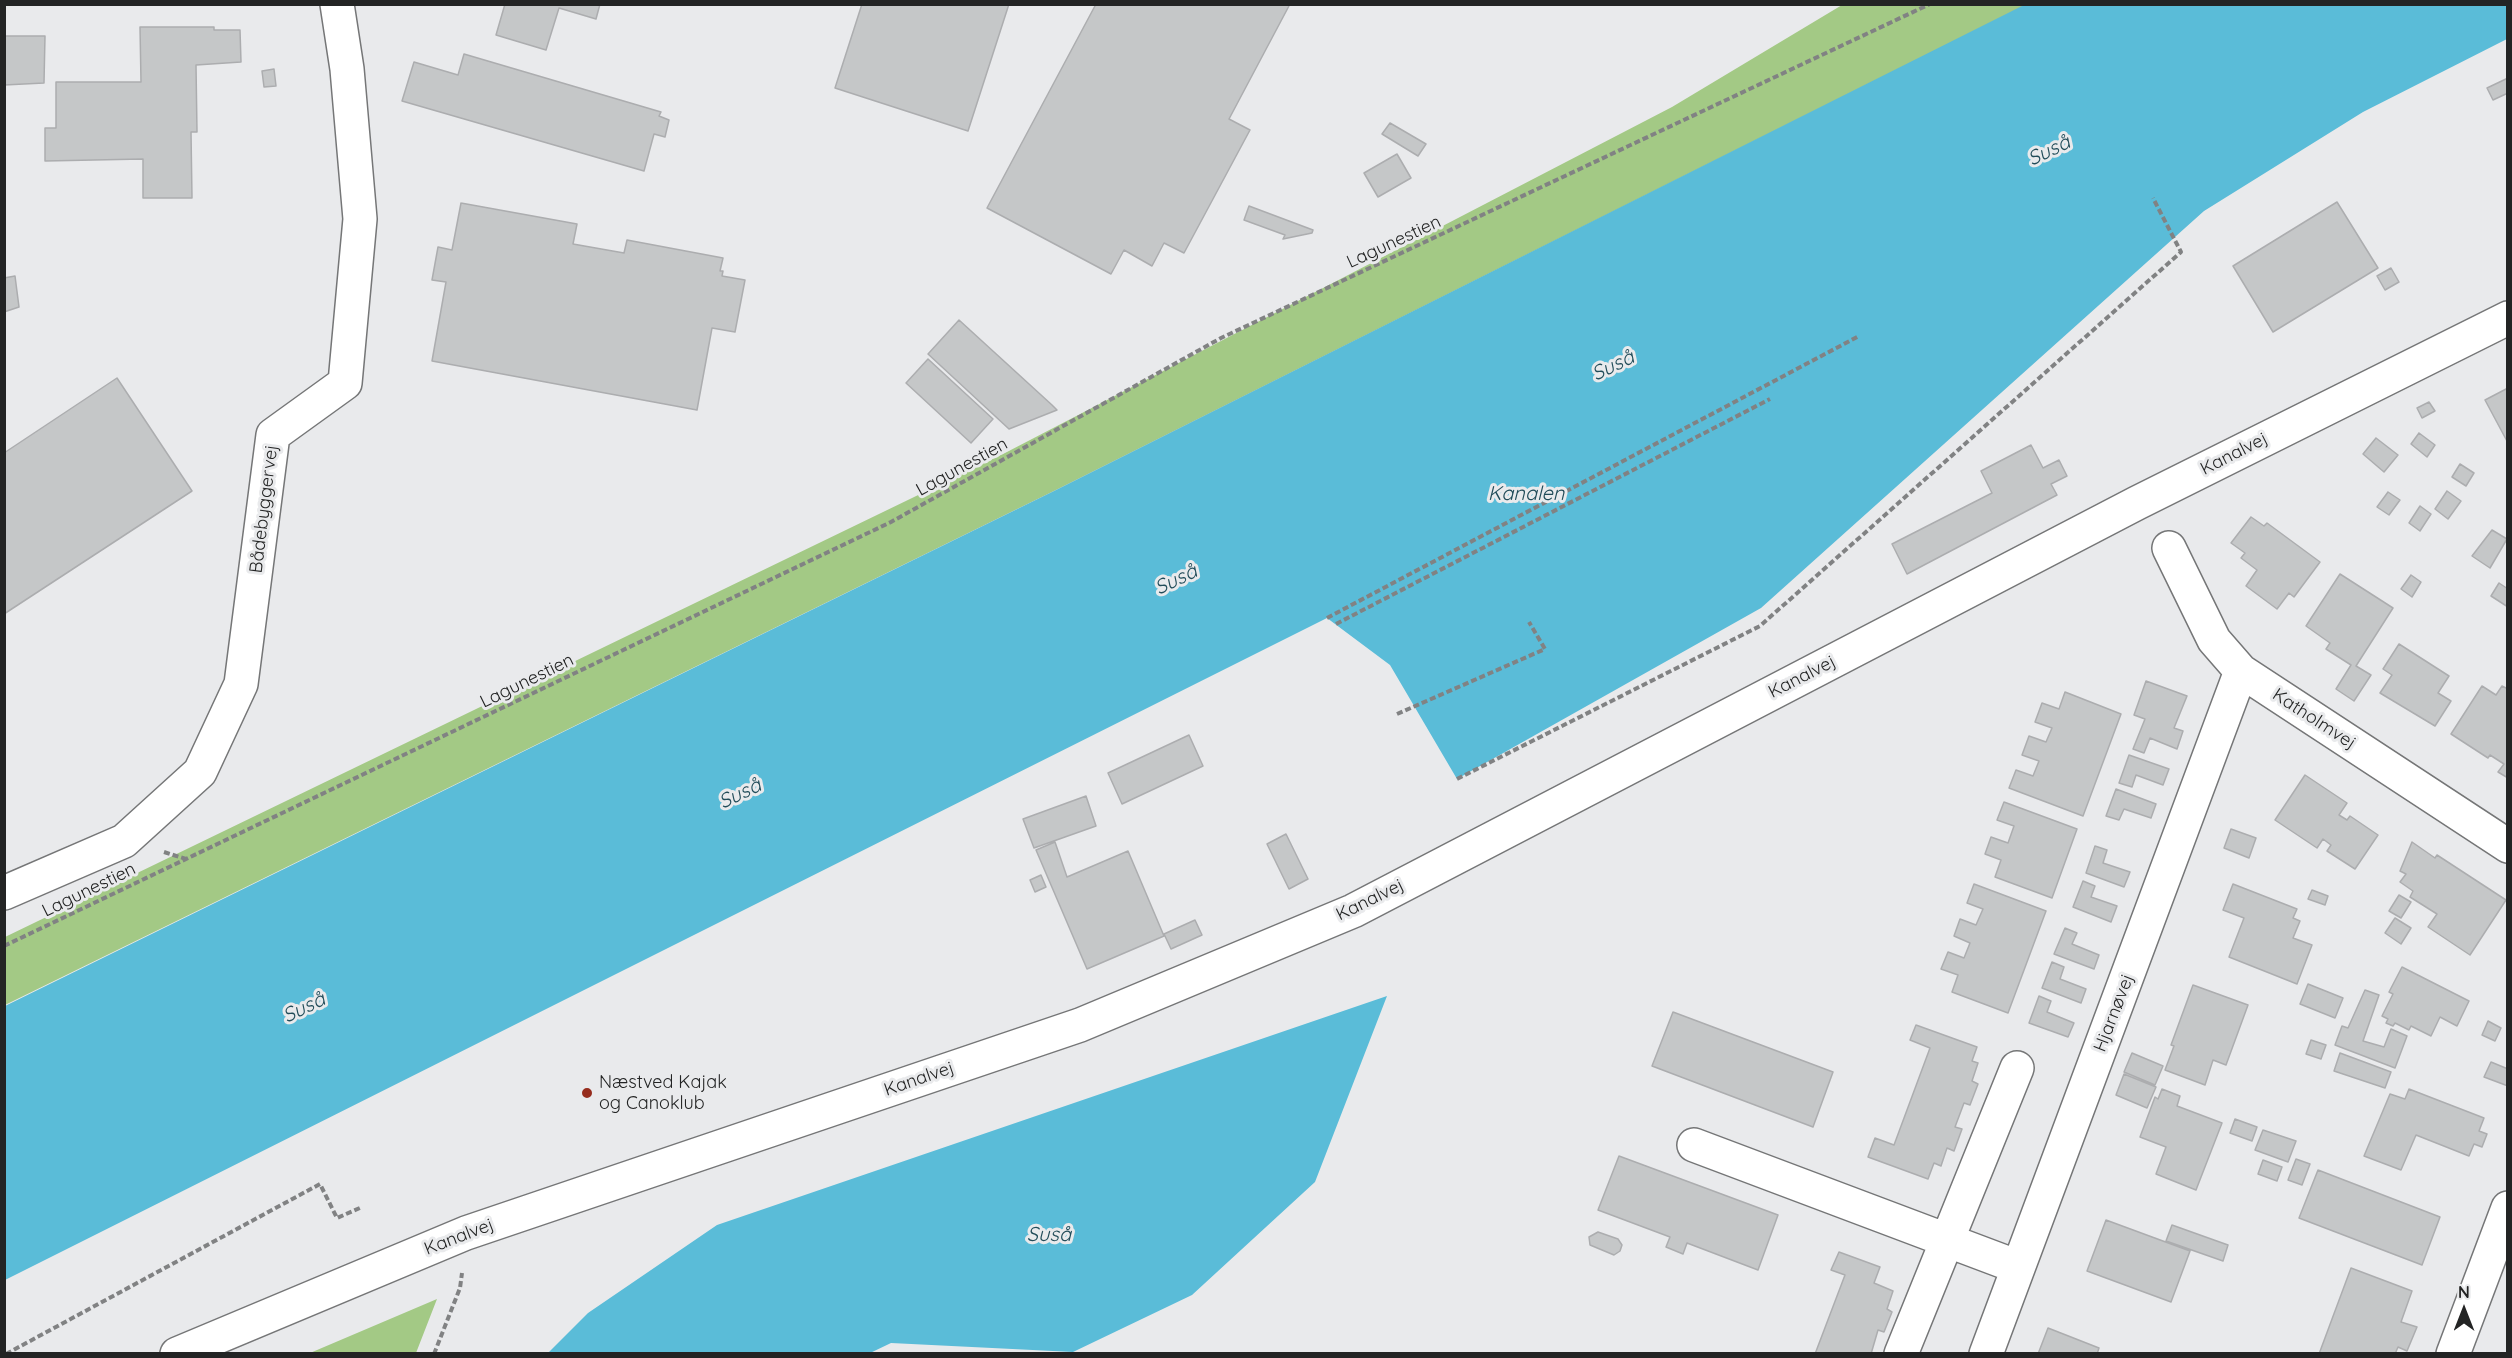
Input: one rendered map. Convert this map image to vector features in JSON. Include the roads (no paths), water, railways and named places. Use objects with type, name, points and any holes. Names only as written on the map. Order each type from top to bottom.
[{"type":"street","name":"Bådebyggervej","points":[[4,894],[124,841],[200,772],[241,684],[273,435],[345,383],[360,219],[346,69],[337,4]]},
{"type":"street","name":"Kanalvej","points":[[177,1353],[466,1233],[1080,1024],[1353,911],[2126,509],[2508,318]]},
{"type":"street","name":"Katholmvej","points":[[2169,549],[2214,640],[2241,672],[2508,846]]},
{"type":"street","name":"Hjarnøvej","points":[[1986,1353],[2241,672]]},
{"type":"street","points":[[1901,1353],[2017,1068]]},
{"type":"street","points":[[1695,1145],[2018,1268]]},
{"type":"street","points":[[2453,1353],[2508,1209]]},
{"type":"water","name":"Kanalen","points":[[2026,4],[2507,5],[2507,39],[2363,112],[2204,211],[1761,608],[1457,779],[1390,665],[1327,618],[5,1280],[5,1006],[1056,490]]},
{"type":"water","name":"Suså","points":[[1387,996],[1315,1182],[1192,1295],[1073,1352],[891,1343],[868,1354],[548,1353],[588,1313],[717,1225]]},
{"type":"place","name":"Næstved Kajak og Canoklub","points":[[587,1093]]}]
